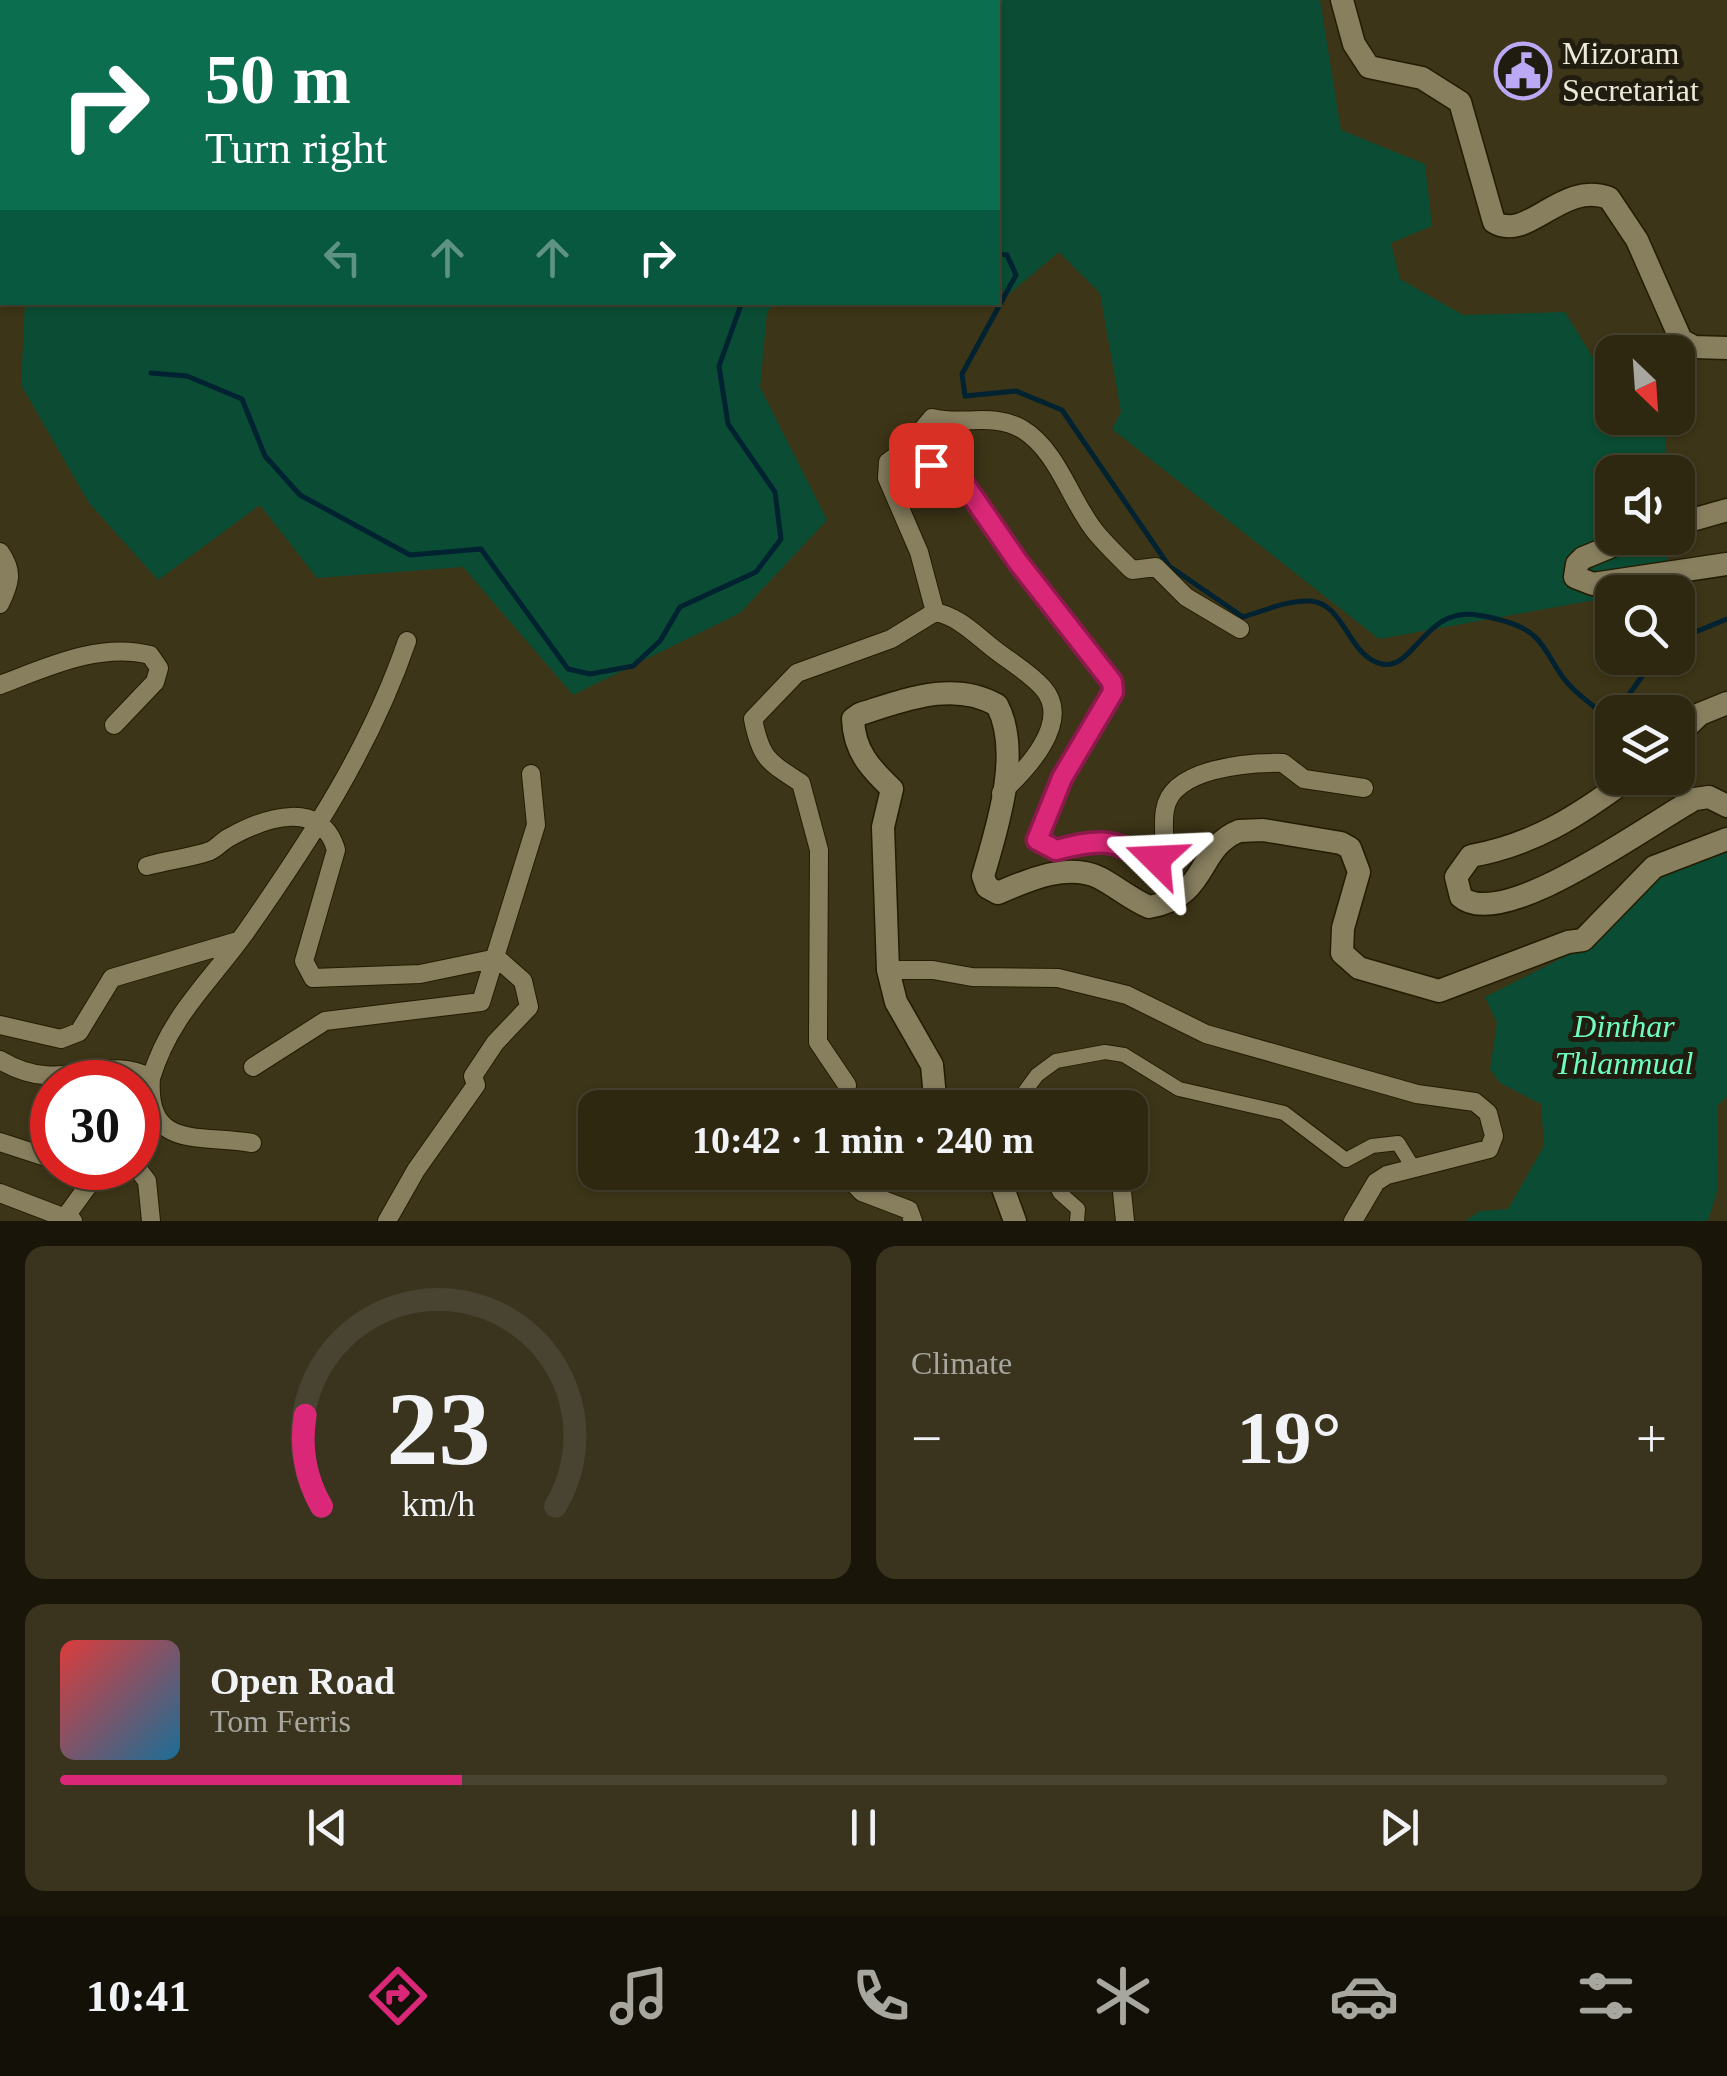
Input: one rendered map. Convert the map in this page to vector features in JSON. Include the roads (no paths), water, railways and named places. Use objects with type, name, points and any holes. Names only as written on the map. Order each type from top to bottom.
[{"type":"street","points":[[1342,0],[1354,44],[1370,67],[1422,78],[1452,92],[1460,102],[1494,222],[1512,228],[1580,194],[1610,198],[1637,240],[1681,340],[1694,347],[1727,348]]},
{"type":"street","points":[[935,612],[919,552],[887,478],[888,462],[906,449],[932,418],[950,423],[981,418],[1021,428],[1044,448],[1095,531],[1132,570],[1156,567],[1186,596],[1240,629]]},
{"type":"street","points":[[906,449],[962,481],[1018,562],[1112,682],[1113,692],[1047,811],[1037,835],[1040,844],[1056,850],[1091,841],[1110,842],[1129,847],[1145,862],[1151,861],[1163,848],[1164,812],[1173,792],[1189,778],[1209,772],[1282,763],[1304,779],[1364,788]]},
{"type":"street","points":[[1695,519],[1727,510]]},
{"type":"street","points":[[0,552],[10,566],[10,582],[0,604]]},
{"type":"street","points":[[1595,553],[1577,564],[1575,577],[1593,584],[1727,564]]},
{"type":"street","points":[[935,612],[955,620],[1022,670],[1044,689],[1051,703],[1052,719],[1036,755],[1001,794]]},
{"type":"street","points":[[846,1090],[847,1085],[823,1055],[816,1026],[821,902],[812,814],[801,783],[779,771],[762,752],[753,719],[797,673],[890,639],[935,612]]},
{"type":"street","points":[[157,1060],[166,1035],[239,941],[366,746],[406,641]]},
{"type":"street","points":[[0,685],[80,655],[117,651],[150,656],[160,668],[155,682],[114,726]]},
{"type":"street","points":[[934,1090],[932,1066],[896,1002],[888,970],[883,827],[892,789],[857,748],[853,719],[936,692],[989,700],[997,705],[1006,729],[1001,794],[983,876],[987,887],[998,894],[1052,874],[1077,871],[1098,877],[1149,907],[1182,898],[1224,840],[1238,831],[1341,843],[1356,859],[1359,872],[1343,928],[1342,953],[1360,968],[1439,991],[1583,940],[1654,866],[1727,839]]},
{"type":"street","points":[[1695,719],[1727,703]]},
{"type":"street","points":[[253,1067],[325,1021],[481,1002],[536,825],[531,774]]},
{"type":"street","points":[[1606,795],[1568,824],[1516,848],[1471,856],[1456,877],[1461,897],[1476,904],[1549,888],[1695,800],[1709,797],[1727,806]]},
{"type":"street","points":[[148,866],[210,850],[230,836],[260,825],[298,816],[320,820],[331,832],[336,850],[304,961],[313,978],[420,974],[497,958]]},
{"type":"street","points":[[0,1025],[61,1040],[79,1032],[112,978],[239,941]]},
{"type":"street","points":[[387,1221],[416,1170],[476,1085],[473,1076],[495,1043],[529,1007],[523,981],[497,958]]},
{"type":"street","points":[[888,970],[933,970],[972,977],[1058,978],[1128,995],[1206,1034],[1417,1094],[1475,1102],[1488,1113],[1494,1136],[1489,1148],[1376,1182],[1353,1221]]},
{"type":"street","points":[[1026,1090],[1037,1075],[1056,1062],[1105,1052],[1124,1055],[1179,1090],[1284,1113],[1346,1160],[1372,1146],[1398,1143],[1414,1168]]},
{"type":"street","points":[[0,1060],[30,1075]]},
{"type":"street","points":[[160,1125],[175,1134],[252,1143]]},
{"type":"street","points":[[0,1142],[30,1152]]},
{"type":"street","points":[[0,1193],[69,1219],[87,1190]]},
{"type":"street","points":[[148,1190],[150,1221]]},
{"type":"street","points":[[860,1190],[909,1210],[913,1221]]},
{"type":"street","points":[[1003,1190],[1014,1221]]},
{"type":"street","points":[[1059,1190],[1078,1209],[1077,1221]]},
{"type":"street","points":[[1122,1190],[1125,1221]]},
{"type":"waterway","points":[[1000,254],[1007,255],[1016,275],[1000,304]]},
{"type":"waterway","points":[[151,373],[187,376],[242,399],[265,456],[300,495],[410,555],[481,549],[568,669],[590,674],[633,666],[660,641],[680,607],[756,572],[781,539],[775,492],[728,424],[719,366],[741,305]]},
{"type":"waterway","points":[[1000,305],[962,374],[965,396],[1016,391],[1062,410],[1169,566],[1243,617],[1293,602],[1322,604],[1361,651],[1382,664],[1393,664],[1403,658],[1445,620],[1459,615],[1500,620],[1534,636],[1561,675],[1599,711],[1623,703],[1643,675]]},
{"type":"waterway","points":[[1695,632],[1727,619]]},
{"type":"place","name":"Mizoram Secretariat","points":[[1523,71]]},
{"type":"park label","name":"Dinthar Thlanmual","points":[[1624,1044]]}]
